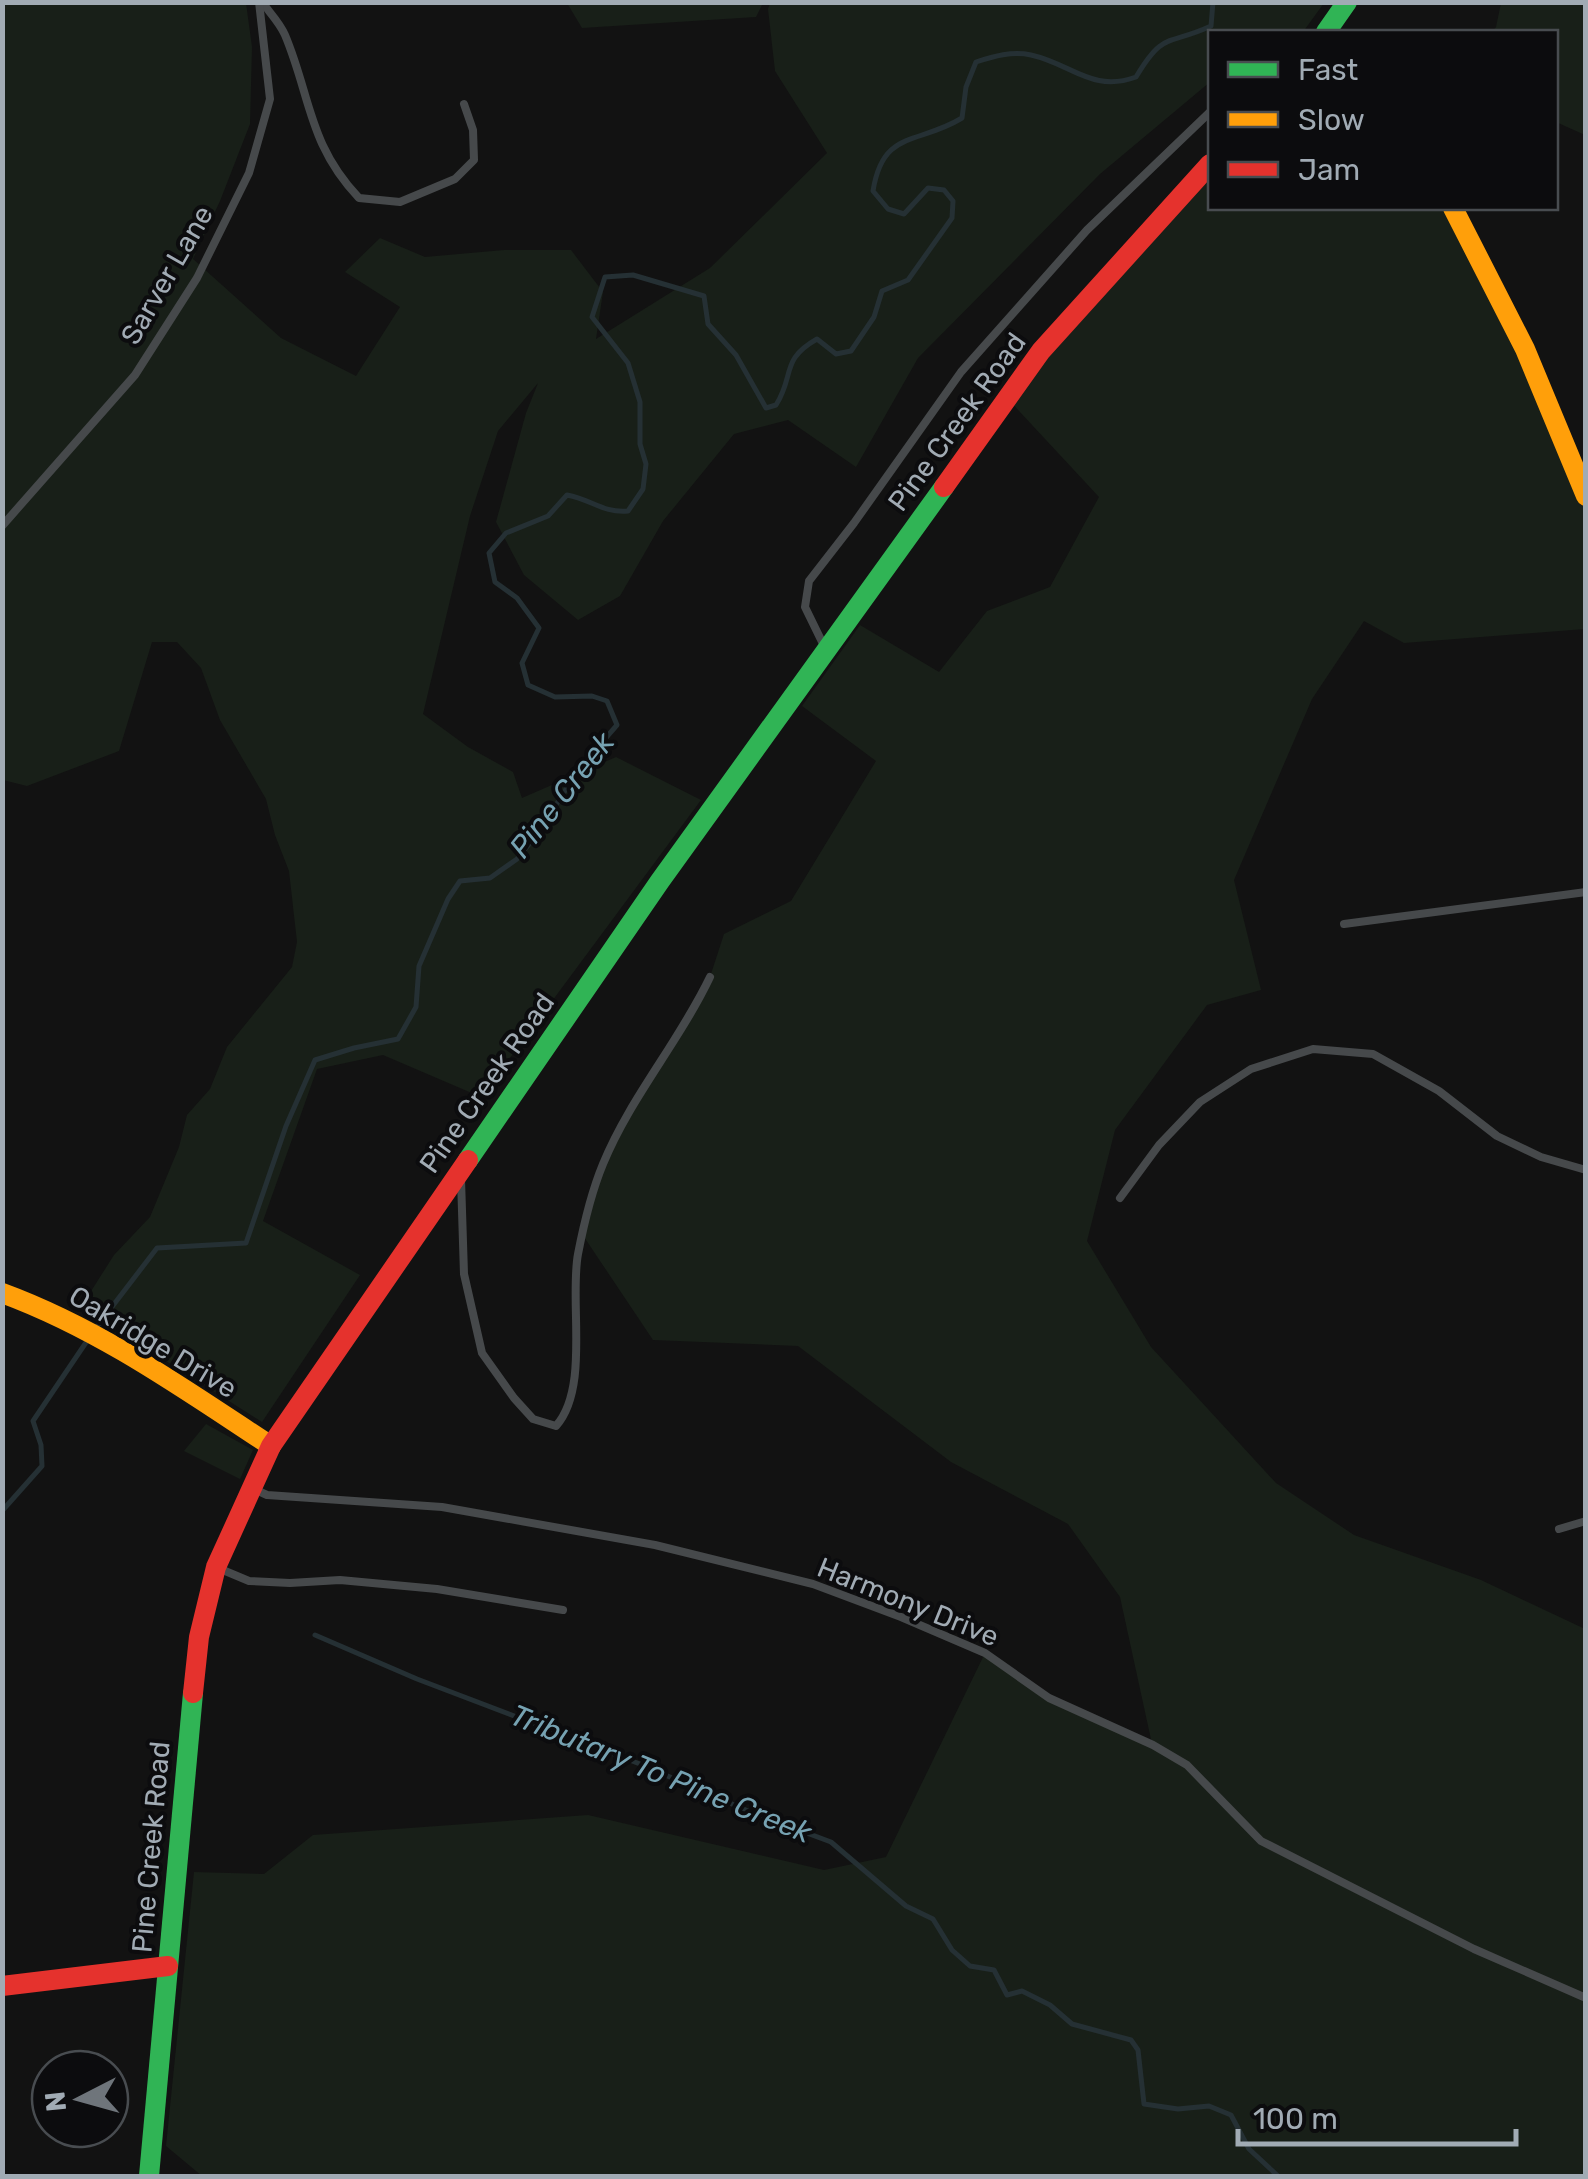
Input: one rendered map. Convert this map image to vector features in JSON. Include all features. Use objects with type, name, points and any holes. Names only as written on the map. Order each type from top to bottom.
[{"type":"street","points":[[1327,30],[1347,2]]},
{"type":"street","name":"Pine Creek Road","points":[[149,2176],[199,1638],[216,1567],[271,1446],[660,881],[1041,351],[1208,166]]},
{"type":"street","points":[[1453,210],[1490,275],[1544,388],[1586,496]]},
{"type":"street","name":"Oakridge Drive","points":[[2,1293],[34,1302],[136,1359],[271,1446]]},
{"type":"street","points":[[2,1986],[168,1966]]},
{"type":"lane","points":[[261,2],[284,31],[313,126],[336,173],[359,198],[400,202],[455,178],[474,160],[473,130],[464,104]]},
{"type":"lane","name":"Sarver Lane","points":[[2,526],[135,375],[197,278],[249,174],[270,99],[261,2]]},
{"type":"lane","points":[[826,650],[805,607],[809,581],[961,372],[1087,230],[1208,114]]},
{"type":"lane","points":[[1344,924],[1586,892]]},
{"type":"lane","points":[[460,1170],[464,1274],[482,1353],[533,1419],[556,1426],[569,1412],[578,1325],[575,1270],[592,1193],[624,1122],[694,1010],[710,977]]},
{"type":"lane","points":[[1120,1198],[1159,1145],[1200,1102],[1251,1069],[1313,1048],[1373,1054],[1440,1091],[1497,1136],[1541,1157],[1586,1170]]},
{"type":"lane","name":"Harmony Drive","points":[[250,1486],[266,1495],[442,1507],[655,1545],[814,1584],[986,1653],[1049,1698],[1153,1745],[1187,1766],[1261,1841],[1474,1949],[1586,1998]]},
{"type":"lane","points":[[1559,1529],[1586,1521]]},
{"type":"lane","points":[[216,1567],[248,1581],[359,1582],[437,1589],[563,1610]]},
{"type":"shaded area","points":[[2,3],[246,3],[252,47],[250,124],[193,259],[281,338],[356,376],[400,307],[345,272],[380,238],[425,257],[504,250],[571,250],[603,292],[596,339],[710,268],[827,153],[775,71],[770,3],[1324,3],[1304,30],[1208,30],[1208,84],[1100,174],[918,358],[856,467],[788,420],[734,434],[663,521],[620,596],[578,620],[524,575],[496,522],[538,383],[498,431],[470,516],[423,714],[468,747],[513,772],[522,798],[616,757],[701,800],[481,1097],[383,1055],[317,1069],[263,1221],[360,1275],[262,1422],[81,1307],[114,1255],[150,1217],[179,1147],[187,1115],[210,1089],[227,1047],[292,967],[297,942],[289,871],[266,799],[220,720],[201,668],[177,642],[152,642],[119,751],[27,786],[3,780]]},
{"type":"shaded area","points":[[567,3],[763,3],[756,17],[582,28]]},
{"type":"shaded area","points":[[1501,3],[1585,3],[1585,135],[1558,123],[1558,30],[1494,30]]},
{"type":"shaded area","points":[[1208,166],[1208,210],[1454,210],[1585,496],[1585,629],[1404,643],[1364,621],[1312,699],[1234,880],[1261,990],[1207,1005],[1115,1130],[1087,1241],[1151,1347],[1276,1483],[1354,1535],[1481,1580],[1585,1629],[1585,2176],[202,2176],[166,2146],[194,1872],[264,1874],[313,1835],[588,1815],[824,1870],[886,1857],[985,1653],[1049,1698],[1152,1744],[1120,1597],[1068,1524],[951,1462],[798,1346],[653,1340],[582,1234],[603,1163],[710,977],[724,934],[791,901],[876,761],[802,706],[860,625],[939,672],[987,611],[1050,587],[1099,497],[1007,398]]},
{"type":"shaded area","points":[[206,1424],[253,1450],[240,1479],[184,1451]]},
{"type":"waterway","name":"Pine Creek","points":[[95,1329],[157,1248],[246,1243],[286,1126],[315,1060],[398,1039],[416,1007],[419,966],[460,881],[490,878],[517,859],[578,770],[617,725],[607,701],[592,696],[555,697],[528,685],[522,663],[539,628],[517,598],[495,582],[489,553],[506,533],[548,516],[567,495],[611,510],[628,511],[643,489],[646,464],[640,444],[640,402],[628,363],[592,317],[605,277],[633,275],[704,296],[708,324],[736,355],[766,408],[776,405],[798,354],[817,339],[836,354],[851,351],[874,317],[882,291],[908,280],[952,218],[953,201],[944,190],[928,188],[904,214],[888,209],[873,191],[878,171],[894,148],[962,118],[966,87],[976,62],[1024,54],[1094,79],[1121,81],[1136,77],[1161,45],[1211,26],[1213,2]]},
{"type":"waterway","name":"Pine Creek","points":[[2,1511],[42,1466],[41,1445],[33,1421],[89,1338]]},
{"type":"waterway","name":"Tributary To Pine Creek","points":[[315,1635],[831,1842],[906,1906],[933,1919],[952,1950],[970,1966],[994,1970],[1007,1995],[1022,1991],[1050,2005],[1072,2024],[1131,2040],[1138,2050],[1144,2104],[1178,2109],[1209,2106],[1231,2115],[1249,2149],[1278,2176]]},
{"type":"traffic: fast","points":[[1327,30],[1347,2]]},
{"type":"traffic: fast","points":[[468,1160],[660,881],[944,487]]},
{"type":"traffic: fast","points":[[149,2176],[193,1693]]},
{"type":"traffic: slow","points":[[1454,210],[1525,349],[1586,496]]},
{"type":"traffic: slow","points":[[2,1293],[107,1342],[271,1446]]},
{"type":"traffic: jam","points":[[944,487],[1041,351],[1208,166]]},
{"type":"traffic: jam","points":[[193,1693],[199,1637],[216,1567],[271,1446],[468,1160]]},
{"type":"traffic: jam","points":[[2,1986],[168,1966]]}]
